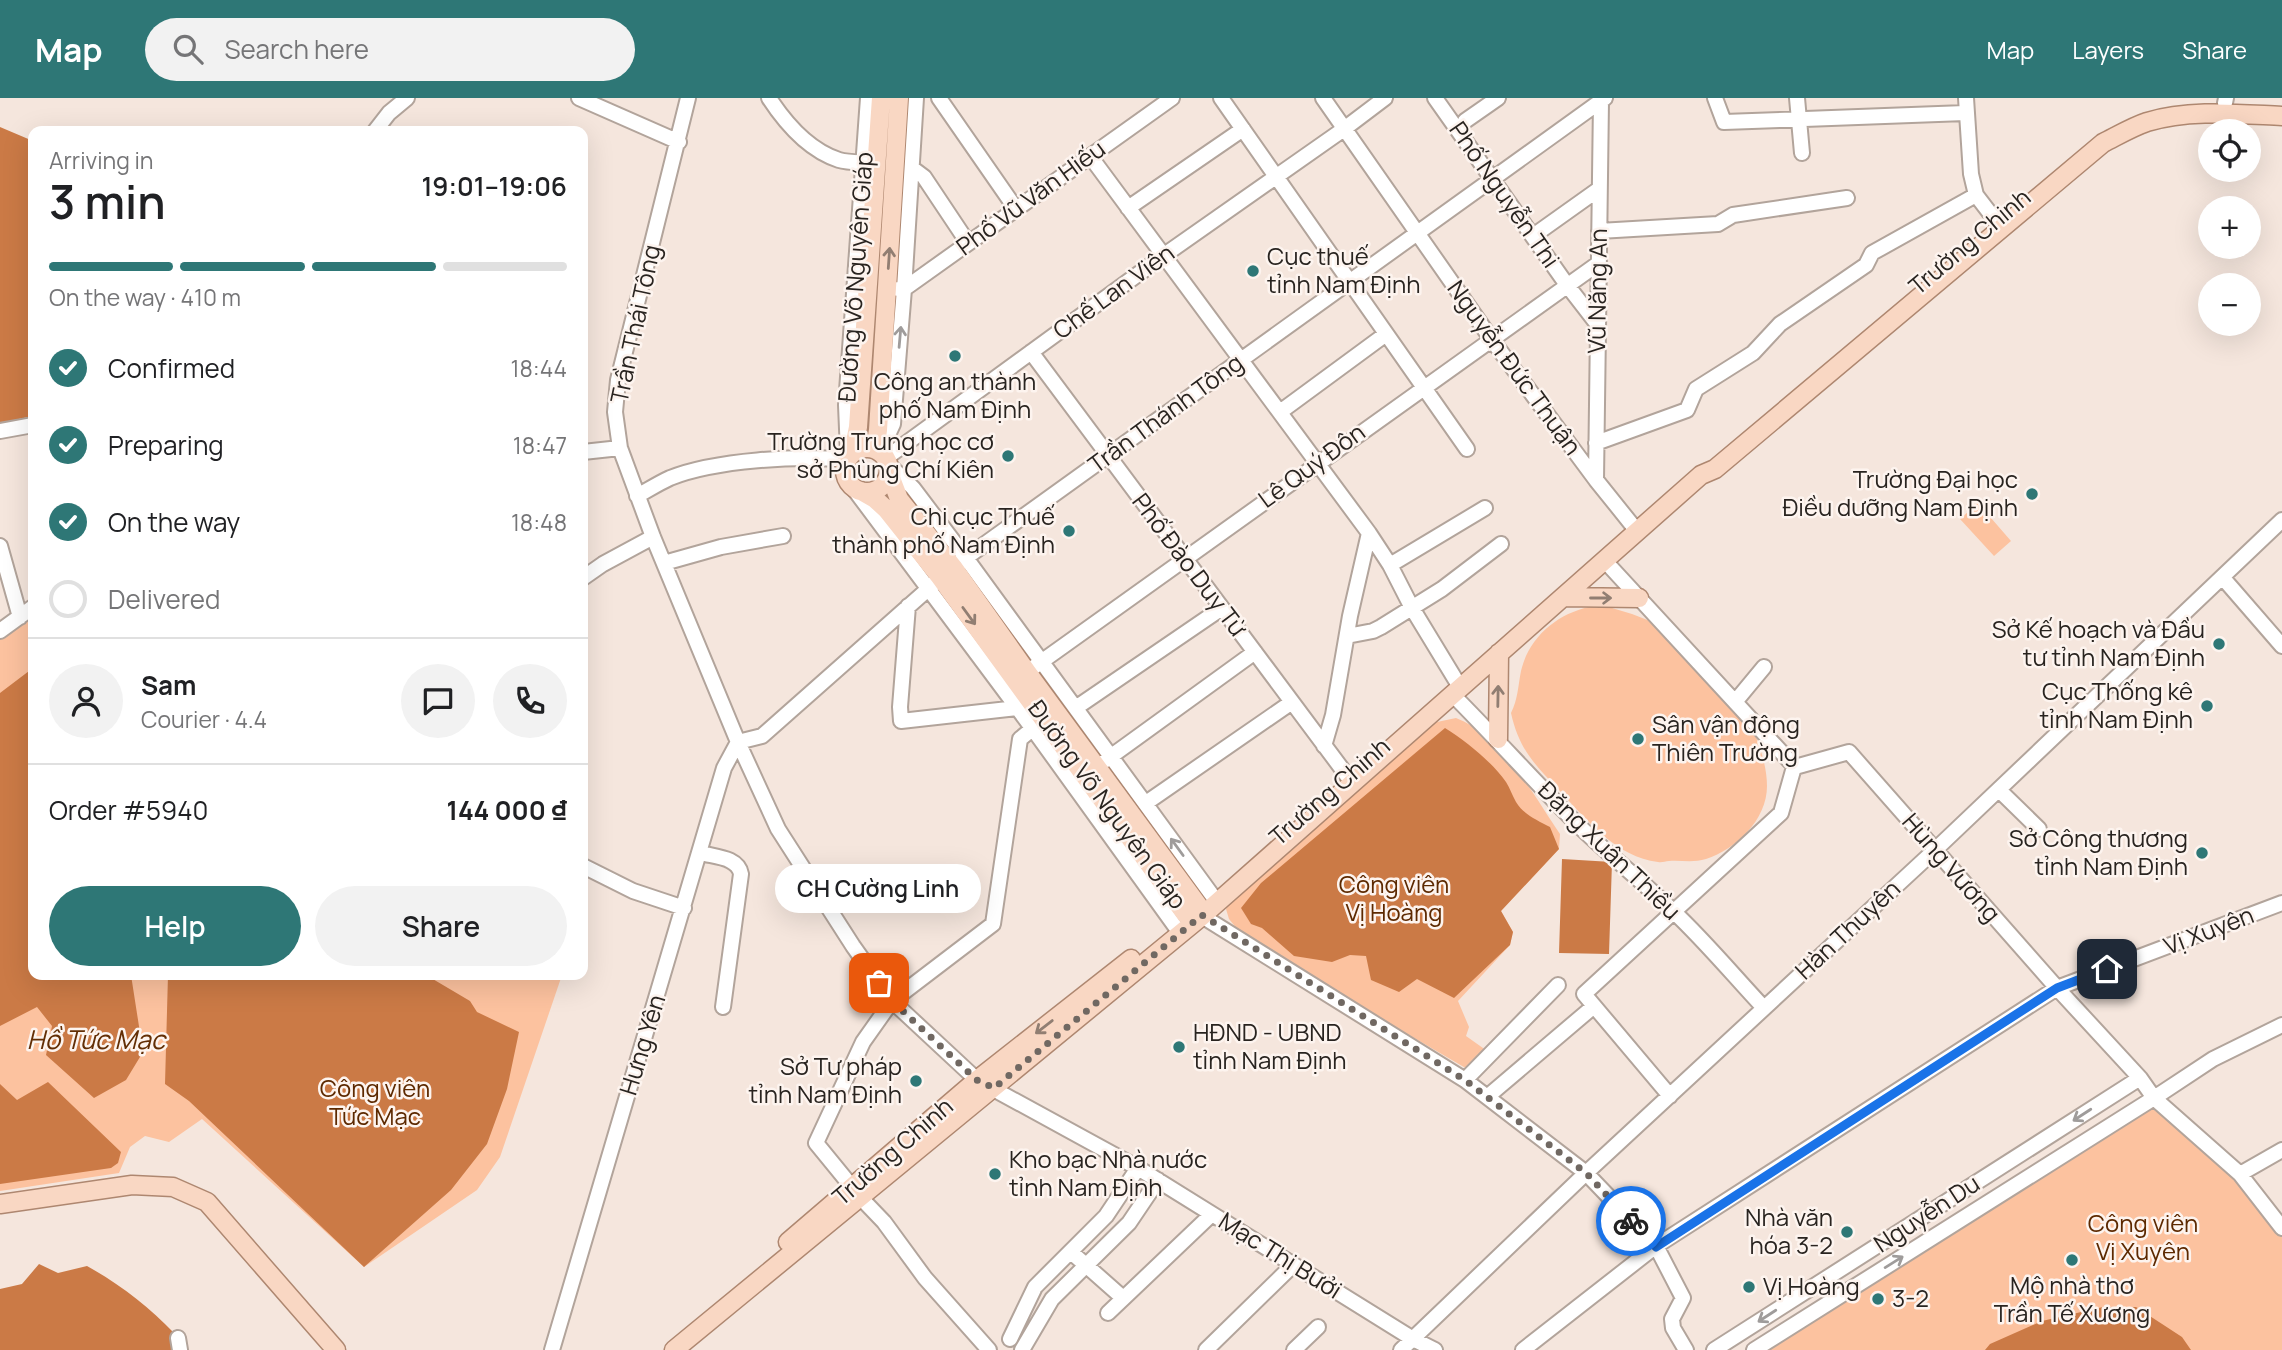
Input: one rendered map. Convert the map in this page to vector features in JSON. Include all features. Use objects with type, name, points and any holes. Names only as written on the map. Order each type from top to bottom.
[{"type":"main road","name":"Đường Võ Nguyên Giáp","points":[[881,98],[870,163],[879,288],[878,430],[893,488],[1038,724],[1196,913]]},
{"type":"main road","name":"Đường Võ Nguyên Giáp","points":[[849,456],[859,427],[879,288],[899,98]]},
{"type":"main road","name":"Trường Chinh","points":[[662,1350],[678,1343],[856,1193],[994,1088],[1348,777],[1411,724],[1420,721],[1456,691],[1605,561],[1701,475],[1707,465],[2101,132],[2145,112],[2190,104],[2226,101],[2282,105]]},
{"type":"main road","name":"Trường Chinh","points":[[1701,475],[1715,469],[2103,143],[2147,122],[2186,116],[2282,116]]},
{"type":"main road","points":[[867,447],[884,459],[887,480],[876,491],[858,490],[845,477],[844,470],[849,456],[867,447]]},
{"type":"main road","name":"Đường Võ Nguyên Giáp","points":[[858,490],[886,509],[947,573],[1027,672],[1097,767],[1196,913]]},
{"type":"main road","points":[[1563,597],[1639,598]]},
{"type":"main road","points":[[1498,739],[1499,653]]},
{"type":"main road","name":"Trường Chinh","points":[[856,1193],[977,1080],[1196,913],[1416,729],[1420,721]]},
{"type":"main road","points":[[0,1204],[132,1185],[173,1187],[207,1202],[336,1350]]},
{"type":"street","points":[[379,126],[407,98]]},
{"type":"street","points":[[579,98],[679,142]]},
{"type":"street","name":"Trần Thái Tông","points":[[688,98],[618,380],[615,412],[620,448],[637,496],[738,742]]},
{"type":"street","points":[[769,98],[795,131],[816,149],[840,160],[870,163]]},
{"type":"street","name":"Đường Võ Nguyên Giáp","points":[[867,98],[870,163]]},
{"type":"street","name":"Đường Võ Nguyên Giáp","points":[[879,288],[912,169],[916,98]]},
{"type":"street","points":[[939,98],[1017,209]]},
{"type":"street","name":"Phố Vũ Văn Hiếu","points":[[879,288],[968,243],[1172,98]]},
{"type":"street","points":[[1221,98],[1467,449]]},
{"type":"street","name":"Nguyễn Đức Thuận","points":[[1323,98],[1492,340],[1637,531]]},
{"type":"street","name":"Chế Lan Viên","points":[[884,459],[1385,98]]},
{"type":"street","name":"Phố Nguyễn Thi","points":[[1435,98],[1598,325]]},
{"type":"street","points":[[1465,121],[1498,98]]},
{"type":"street","points":[[1715,98],[1724,122],[1965,113]]},
{"type":"street","points":[[1797,98],[1802,153]]},
{"type":"street","points":[[1966,98],[1970,174],[1976,195],[1996,221]]},
{"type":"street","name":"Trần Thánh Tông","points":[[738,742],[762,736],[947,573],[1603,99]]},
{"type":"street","name":"Vũ Năng An","points":[[1596,480],[1603,99]]},
{"type":"street","points":[[1128,208],[1243,129]]},
{"type":"street","name":"Đặng Xuân Thiều","points":[[1090,156],[1369,534],[1390,565],[1456,691],[1539,786],[1629,873],[1674,911],[1764,1008]]},
{"type":"street","points":[[912,169],[924,177],[968,243]]},
{"type":"street","points":[[1533,236],[1600,189]]},
{"type":"street","points":[[1596,443],[1687,410],[1696,389],[1753,353],[1780,324],[1866,265],[1872,253],[1976,195]]},
{"type":"street","points":[[1599,231],[1718,223],[1733,215],[1847,198]]},
{"type":"street","name":"Lê Quý Đôn","points":[[1027,672],[1599,262]]},
{"type":"street","points":[[1280,412],[1386,334]]},
{"type":"street","name":"Phố Đào Duy Từ","points":[[1031,352],[1348,777]]},
{"type":"street","points":[[0,431],[28,426]]},
{"type":"street","points":[[588,451],[620,448]]},
{"type":"street","points":[[637,496],[672,478],[722,465],[816,456],[849,456]]},
{"type":"street","points":[[1390,565],[1485,508]]},
{"type":"street","name":"Hàn Thuyên","points":[[1401,1350],[1586,1173],[1999,790],[2282,520]]},
{"type":"street","points":[[1324,746],[1333,715],[1369,534]]},
{"type":"street","points":[[664,563],[721,547],[783,536]]},
{"type":"street","points":[[588,574],[653,537]]},
{"type":"street","points":[[1347,636],[1373,631],[1412,608],[1468,571],[1501,544]]},
{"type":"street","points":[[0,546],[20,617]]},
{"type":"street","points":[[1605,561],[1794,767],[1781,813],[1584,995],[1670,1096]]},
{"type":"street","name":"Đường Võ Nguyên Giáp","points":[[947,573],[1042,661],[1077,707],[1146,803],[1196,913]]},
{"type":"street","name":"Đường Võ Nguyên Giáp","points":[[947,573],[1017,708],[1038,724]]},
{"type":"street","points":[[2223,578],[2282,646]]},
{"type":"street","points":[[908,606],[901,721],[1017,708]]},
{"type":"street","points":[[1077,707],[1222,608]]},
{"type":"street","points":[[0,631],[28,611]]},
{"type":"street","points":[[1097,767],[1255,652]]},
{"type":"street","points":[[1735,702],[1764,667]]},
{"type":"street","points":[[1146,803],[1292,702]]},
{"type":"street","points":[[989,1350],[925,1278],[884,1222],[856,1193],[816,1143],[863,1042],[892,1001],[993,924],[1020,738],[1038,724]]},
{"type":"street","name":"Hưng Yên","points":[[552,1350],[724,768],[738,742]]},
{"type":"street","name":"Mạc Thị Bưởi","points":[[738,742],[778,830],[853,946],[892,1001],[977,1080],[1138,1168],[1413,1339],[1435,1350]]},
{"type":"street","name":"Hùng Vương","points":[[1794,767],[1849,752],[2140,1078],[2154,1098],[2240,1174],[2282,1228]]},
{"type":"street","points":[[1999,790],[2039,830]]},
{"type":"street","points":[[701,853],[735,862],[741,874],[723,1007]]},
{"type":"street","points":[[588,868],[643,895],[684,908]]},
{"type":"street","name":"Vị Xuyên","points":[[1523,1350],[1656,1247],[2057,988],[2282,903]]},
{"type":"street","points":[[1196,913],[1465,1080],[1586,1173],[1656,1247],[1684,1298],[1672,1320],[1673,1328],[1686,1350]]},
{"type":"street","points":[[1465,1080],[1558,985]]},
{"type":"street","points":[[1487,1097],[1594,1006]]},
{"type":"street","name":"Nguyễn Du","points":[[1754,1350],[2213,1059],[2282,1025]]},
{"type":"street","name":"Nguyễn Du","points":[[1714,1350],[2140,1078]]},
{"type":"street","points":[[2240,1174],[2282,1150]]},
{"type":"street","points":[[1010,1339],[1035,1287],[1106,1216],[1138,1168]]},
{"type":"street","points":[[1023,1350],[1052,1299],[1129,1223],[1158,1180]]},
{"type":"street","points":[[1108,1313],[1212,1214]]},
{"type":"street","points":[[1070,1252],[1124,1298]]},
{"type":"street","points":[[1206,1350],[1293,1265]]},
{"type":"street","points":[[1294,1350],[1318,1327]]},
{"type":"green space","points":[[1978,503],[2011,541],[1994,556],[1960,519]]},
{"type":"green space","name":"Sân vận động Thiên Trường","points":[[1589,607],[1612,608],[1632,614],[1650,621],[1669,635],[1755,734],[1766,773],[1766,798],[1748,832],[1728,848],[1696,861],[1661,862],[1629,853],[1592,826],[1544,774],[1524,747],[1511,713],[1521,671],[1530,648],[1556,621]]},
{"type":"green space","name":"Công viên Tức Mạc","points":[[28,618],[28,980],[560,980],[500,1157],[477,1190],[364,1267],[202,1119],[169,1142],[145,1136],[130,1147],[119,1173],[0,1191],[0,638]]},
{"type":"green space","name":"Công viên Vị Hoàng","points":[[1456,718],[1473,726],[1502,752],[1560,834],[1559,849],[1501,911],[1513,932],[1510,945],[1458,1001],[1469,1027],[1466,1036],[1490,1053],[1469,1070],[1291,966],[1238,930],[1229,919],[1226,909],[1233,893],[1437,722]]},
{"type":"green space","name":"Công viên Vị Xuyên","points":[[2154,1098],[2240,1174],[2282,1228],[2282,1350],[1754,1350]]},
{"type":"water","points":[[0,127],[28,139],[28,417],[0,423]]},
{"type":"water","name":"Hồ Tức Mạc","points":[[28,672],[28,980],[132,980],[143,1052],[126,1080],[94,1098],[46,1055],[52,1026],[37,1007],[0,1026],[0,693]]},
{"type":"water","name":"Công viên Vị Hoàng","points":[[1445,728],[1493,767],[1523,810],[1550,827],[1559,849],[1501,911],[1513,932],[1510,945],[1454,998],[1417,979],[1399,992],[1371,980],[1366,956],[1350,955],[1332,962],[1294,956],[1262,928],[1251,924],[1241,908],[1261,883]]},
{"type":"water","points":[[1562,859],[1612,862],[1609,954],[1559,953]]},
{"type":"water","name":"Hồ Tức Mạc","points":[[168,980],[434,980],[470,1001],[477,1012],[519,1032],[507,1089],[487,1144],[451,1190],[364,1267],[189,1101],[165,1084]]},
{"type":"water","name":"Hồ Tức Mạc","points":[[48,1082],[121,1152],[118,1163],[111,1168],[0,1184],[0,1084],[17,1100]]},
{"type":"water","points":[[39,1264],[58,1273],[87,1266],[123,1288],[175,1334],[174,1350],[0,1350],[0,1289],[22,1284]]},
{"type":"water","points":[[2103,1307],[2136,1307],[2182,1337],[2191,1350],[1985,1350],[1990,1344],[2042,1321]]},
{"type":"way so far","points":[[879,983],[892,1001],[977,1080],[994,1088],[1202,915],[1465,1080],[1586,1173],[1631,1221]]},
{"type":"place","name":"Cục thuế tỉnh Nam Định","points":[[1253,271]]},
{"type":"place","name":"Công an thành phố Nam Định","points":[[955,356]]},
{"type":"place","name":"Trường Trung học cơ sở Phùng Chí Kiên","points":[[1008,456]]},
{"type":"place","name":"Trường Đại học Điều dưỡng Nam Định","points":[[2032,494]]},
{"type":"place","name":"Chi cục Thuế thành phố Nam Định","points":[[1069,531]]},
{"type":"place","name":"Sở Kế hoạch và Đầu tư tỉnh Nam Định","points":[[2219,644]]},
{"type":"place","name":"Cục Thống kê tỉnh Nam Định","points":[[2207,706]]},
{"type":"place","name":"Sân vận động Thiên Trường","points":[[1638,739]]},
{"type":"place","name":"Sở Công thương tỉnh Nam Định","points":[[2202,853]]},
{"type":"place","name":"CH Cường Linh","points":[[879,983]]},
{"type":"place","name":"HĐND - UBND tỉnh Nam Định","points":[[1179,1047]]},
{"type":"place","name":"Sở Tư pháp tỉnh Nam Định","points":[[916,1081]]},
{"type":"place","name":"Kho bạc Nhà nước tỉnh Nam Định","points":[[995,1174]]},
{"type":"place","name":"Nhà văn hóa 3-2","points":[[1847,1232]]},
{"type":"place","name":"Mộ nhà thơ Trần Tế Xương","points":[[2072,1260]]},
{"type":"place","name":"Vị Hoàng","points":[[1749,1287]]},
{"type":"place","name":"3-2","points":[[1878,1299]]},
{"type":"route","points":[[1631,1221],[1656,1247],[2057,988],[2107,969]]}]
